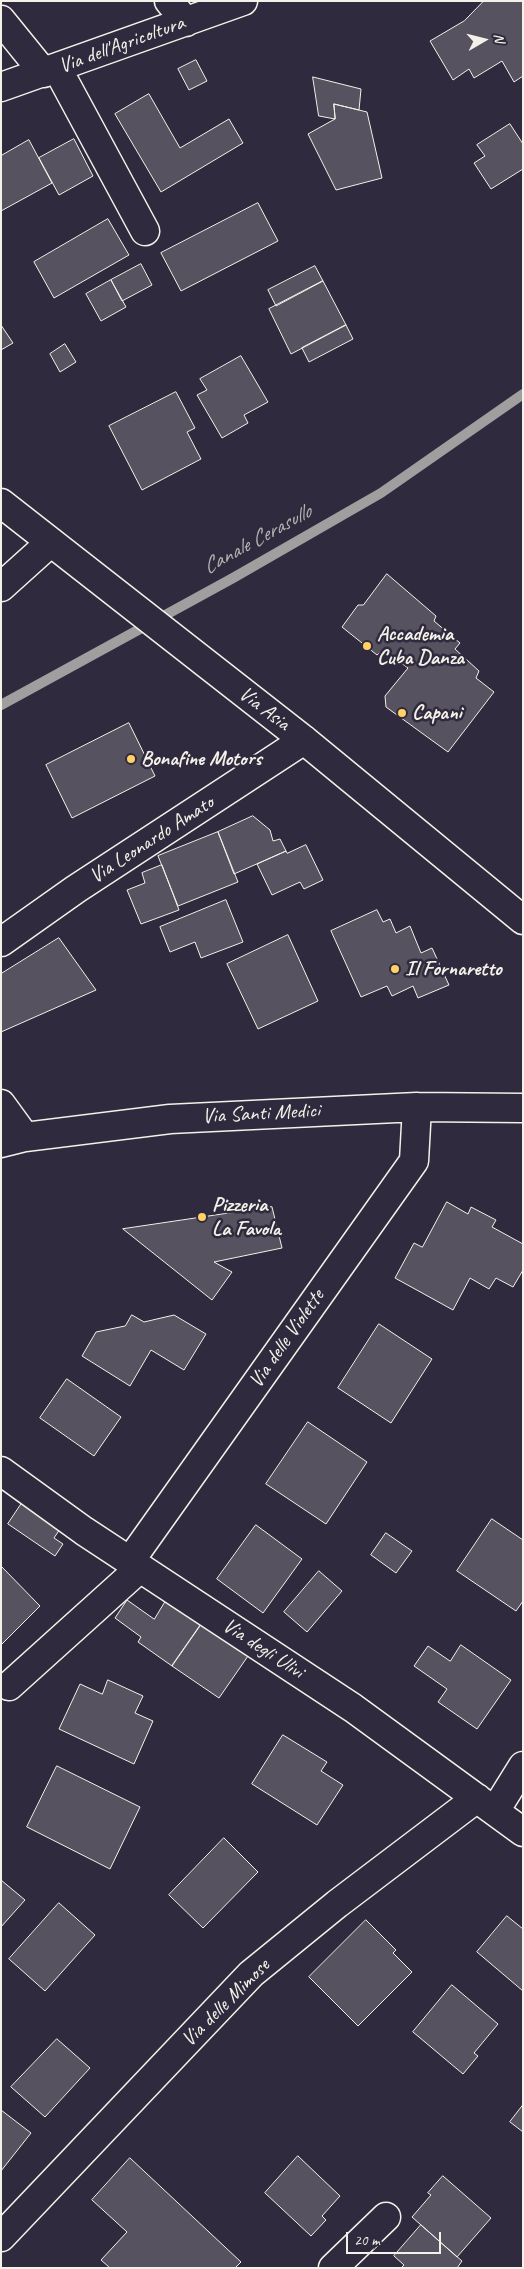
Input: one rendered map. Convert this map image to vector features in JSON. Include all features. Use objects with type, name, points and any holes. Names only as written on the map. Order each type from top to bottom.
[{"type":"street","name":"Via dell'Agricoltura","points":[[1,87],[51,70],[178,12],[243,1]]},
{"type":"street","points":[[1,20],[51,70],[145,231]]},
{"type":"street","name":"Via Asia","points":[[1,502],[304,740],[523,920]]},
{"type":"street","points":[[1,587],[51,542]]},
{"type":"street","name":"Via Leonardo Amato","points":[[1,942],[76,889],[304,740]]},
{"type":"street","points":[[1,1104],[13,1140]]},
{"type":"street","name":"Via Santi Medici","points":[[13,1140],[170,1119],[417,1107],[523,1108]]},
{"type":"street","name":"Via delle Violette","points":[[9,1686],[134,1565],[414,1161],[417,1107]]},
{"type":"street","name":"Via degli Ulivi","points":[[1,1471],[134,1565],[353,1708],[523,1832]]},
{"type":"street","points":[[486,1805],[523,1766]]},
{"type":"street","name":"Via delle Mimose","points":[[1,2237],[251,1974],[336,1904],[486,1805]]},
{"type":"street","points":[[333,2268],[386,2218]]},
{"type":"building","points":[[484,1],[523,1],[523,76],[514,82],[502,61],[474,78],[469,69],[453,80],[430,41],[464,21]]},
{"type":"building","points":[[196,60],[207,81],[189,90],[178,69]]},
{"type":"building","points":[[313,77],[361,89],[359,110],[334,104],[335,119],[319,116]]},
{"type":"building","points":[[149,94],[180,148],[229,119],[243,143],[161,192],[115,114]]},
{"type":"building","points":[[334,104],[367,112],[382,178],[336,190],[308,134],[335,119]]},
{"type":"building","points":[[510,124],[523,144],[523,169],[491,189],[474,163],[485,156],[477,145]]},
{"type":"building","points":[[74,139],[93,176],[59,195],[39,158]]},
{"type":"building","points":[[29,140],[52,183],[1,211],[1,156]]},
{"type":"building","points":[[258,203],[278,241],[181,291],[161,253]]},
{"type":"building","points":[[108,219],[129,255],[54,298],[34,262]]},
{"type":"building","points":[[141,264],[152,285],[122,301],[111,280]]},
{"type":"building","points":[[315,266],[323,281],[276,306],[268,290]]},
{"type":"building","points":[[111,280],[126,307],[101,321],[86,294]]},
{"type":"building","points":[[323,281],[346,325],[291,354],[269,309]]},
{"type":"building","points":[[1,325],[13,343],[1,350]]},
{"type":"building","points":[[346,325],[353,339],[309,362],[302,348]]},
{"type":"building","points":[[65,344],[76,362],[60,372],[50,354]]},
{"type":"building","points":[[241,356],[268,402],[244,415],[248,423],[222,438],[197,395],[207,390],[200,379]]},
{"type":"building","points":[[176,392],[195,428],[187,432],[201,459],[142,490],[109,426]]},
{"type":"building","points":[[387,574],[436,616],[434,621],[460,643],[455,649],[479,671],[476,678],[494,692],[448,752],[386,707],[385,696],[408,668],[383,650],[377,655],[342,627],[358,605],[363,605]]},
{"type":"building","points":[[129,723],[155,776],[72,818],[46,765]]},
{"type":"building","points":[[253,816],[270,830],[273,841],[280,839],[286,851],[234,874],[218,832]]},
{"type":"building","points":[[218,832],[238,882],[178,906],[158,856]]},
{"type":"building","points":[[306,845],[323,880],[304,889],[300,882],[272,895],[257,864],[286,851],[287,853]]},
{"type":"building","points":[[162,865],[179,910],[141,924],[127,890],[145,883],[142,873]]},
{"type":"building","points":[[226,900],[243,942],[201,958],[195,942],[170,952],[160,927]]},
{"type":"building","name":"Il Fornaretto","points":[[377,910],[383,922],[390,919],[396,933],[410,926],[421,953],[432,948],[449,985],[418,998],[413,986],[392,996],[387,986],[361,997],[331,931]]},
{"type":"building","points":[[288,935],[318,1001],[258,1029],[227,964]]},
{"type":"building","points":[[59,938],[96,990],[1,1032],[1,974]]},
{"type":"building","points":[[447,1202],[468,1214],[471,1207],[496,1220],[492,1227],[523,1244],[523,1270],[513,1287],[496,1278],[489,1289],[470,1278],[453,1310],[395,1278],[414,1243],[422,1247]]},
{"type":"building","points":[[272,1207],[282,1248],[214,1262],[232,1272],[212,1300],[123,1229]]},
{"type":"building","points":[[132,1315],[144,1322],[174,1315],[206,1334],[184,1370],[151,1350],[130,1386],[82,1356],[96,1332],[125,1326]]},
{"type":"building","points":[[379,1324],[432,1359],[391,1423],[338,1388]]},
{"type":"building","points":[[67,1379],[121,1417],[94,1456],[40,1418]]},
{"type":"building","points":[[308,1422],[367,1462],[326,1524],[266,1484]]},
{"type":"building","points":[[22,1503],[60,1529],[54,1538],[63,1544],[55,1556],[8,1524]]},
{"type":"building","points":[[492,1519],[523,1540],[523,1601],[516,1611],[457,1571]]},
{"type":"building","points":[[256,1525],[302,1559],[263,1613],[217,1579]]},
{"type":"building","points":[[386,1533],[412,1551],[396,1573],[371,1555]]},
{"type":"building","points":[[1,1566],[40,1606],[1,1645]]},
{"type":"building","points":[[319,1571],[342,1591],[307,1632],[284,1612]]},
{"type":"building","points":[[167,1599],[202,1623],[172,1666],[138,1642],[141,1637],[115,1618],[127,1600],[154,1619]]},
{"type":"building","points":[[202,1623],[248,1656],[219,1698],[172,1666]]},
{"type":"building","points":[[461,1645],[511,1680],[477,1729],[438,1702],[447,1689],[414,1666],[428,1646],[450,1661]]},
{"type":"building","points":[[108,1680],[143,1696],[135,1713],[153,1721],[134,1764],[59,1729],[80,1684],[102,1694]]},
{"type":"building","points":[[283,1735],[327,1762],[321,1771],[343,1785],[317,1825],[252,1784]]},
{"type":"building","points":[[57,1766],[140,1807],[110,1869],[27,1827]]},
{"type":"building","points":[[224,1838],[258,1872],[203,1928],[169,1895]]},
{"type":"building","points":[[1,1880],[25,1900],[1,1927]]},
{"type":"building","points":[[59,1903],[95,1935],[45,1991],[9,1959]]},
{"type":"building","points":[[507,1916],[523,1929],[523,1991],[477,1952]]},
{"type":"building","points":[[366,1920],[396,1950],[393,1953],[412,1972],[358,2026],[309,1977]]},
{"type":"building","points":[[452,1985],[498,2024],[474,2053],[478,2056],[463,2074],[413,2032]]},
{"type":"building","points":[[57,2039],[90,2068],[45,2117],[11,2087]]},
{"type":"building","points":[[523,2105],[523,2132],[510,2122]]},
{"type":"building","points":[[1,2110],[31,2133],[1,2171]]},
{"type":"building","points":[[298,2156],[340,2196],[322,2216],[326,2220],[311,2236],[265,2193]]},
{"type":"building","points":[[130,2158],[241,2262],[235,2268],[110,2268],[101,2260],[127,2232],[92,2200]]},
{"type":"building","points":[[443,2176],[491,2218],[457,2257],[412,2217],[431,2195],[428,2193]]},
{"type":"building","points":[[421,2225],[462,2261],[457,2268],[401,2268],[404,2265],[394,2256]]},
{"type":"waterway","name":"Canale Cerasullo","points":[[1,705],[233,578],[381,493],[523,394]]},
{"type":"place","name":"Accademia Cuba Danza","points":[[367,646]]},
{"type":"place","name":"Capani","points":[[402,713]]},
{"type":"place","name":"Bonafine Motors","points":[[131,759]]},
{"type":"place","name":"Il Fornaretto","points":[[395,969]]},
{"type":"place","name":"Pizzeria La Favola","points":[[202,1217]]}]
